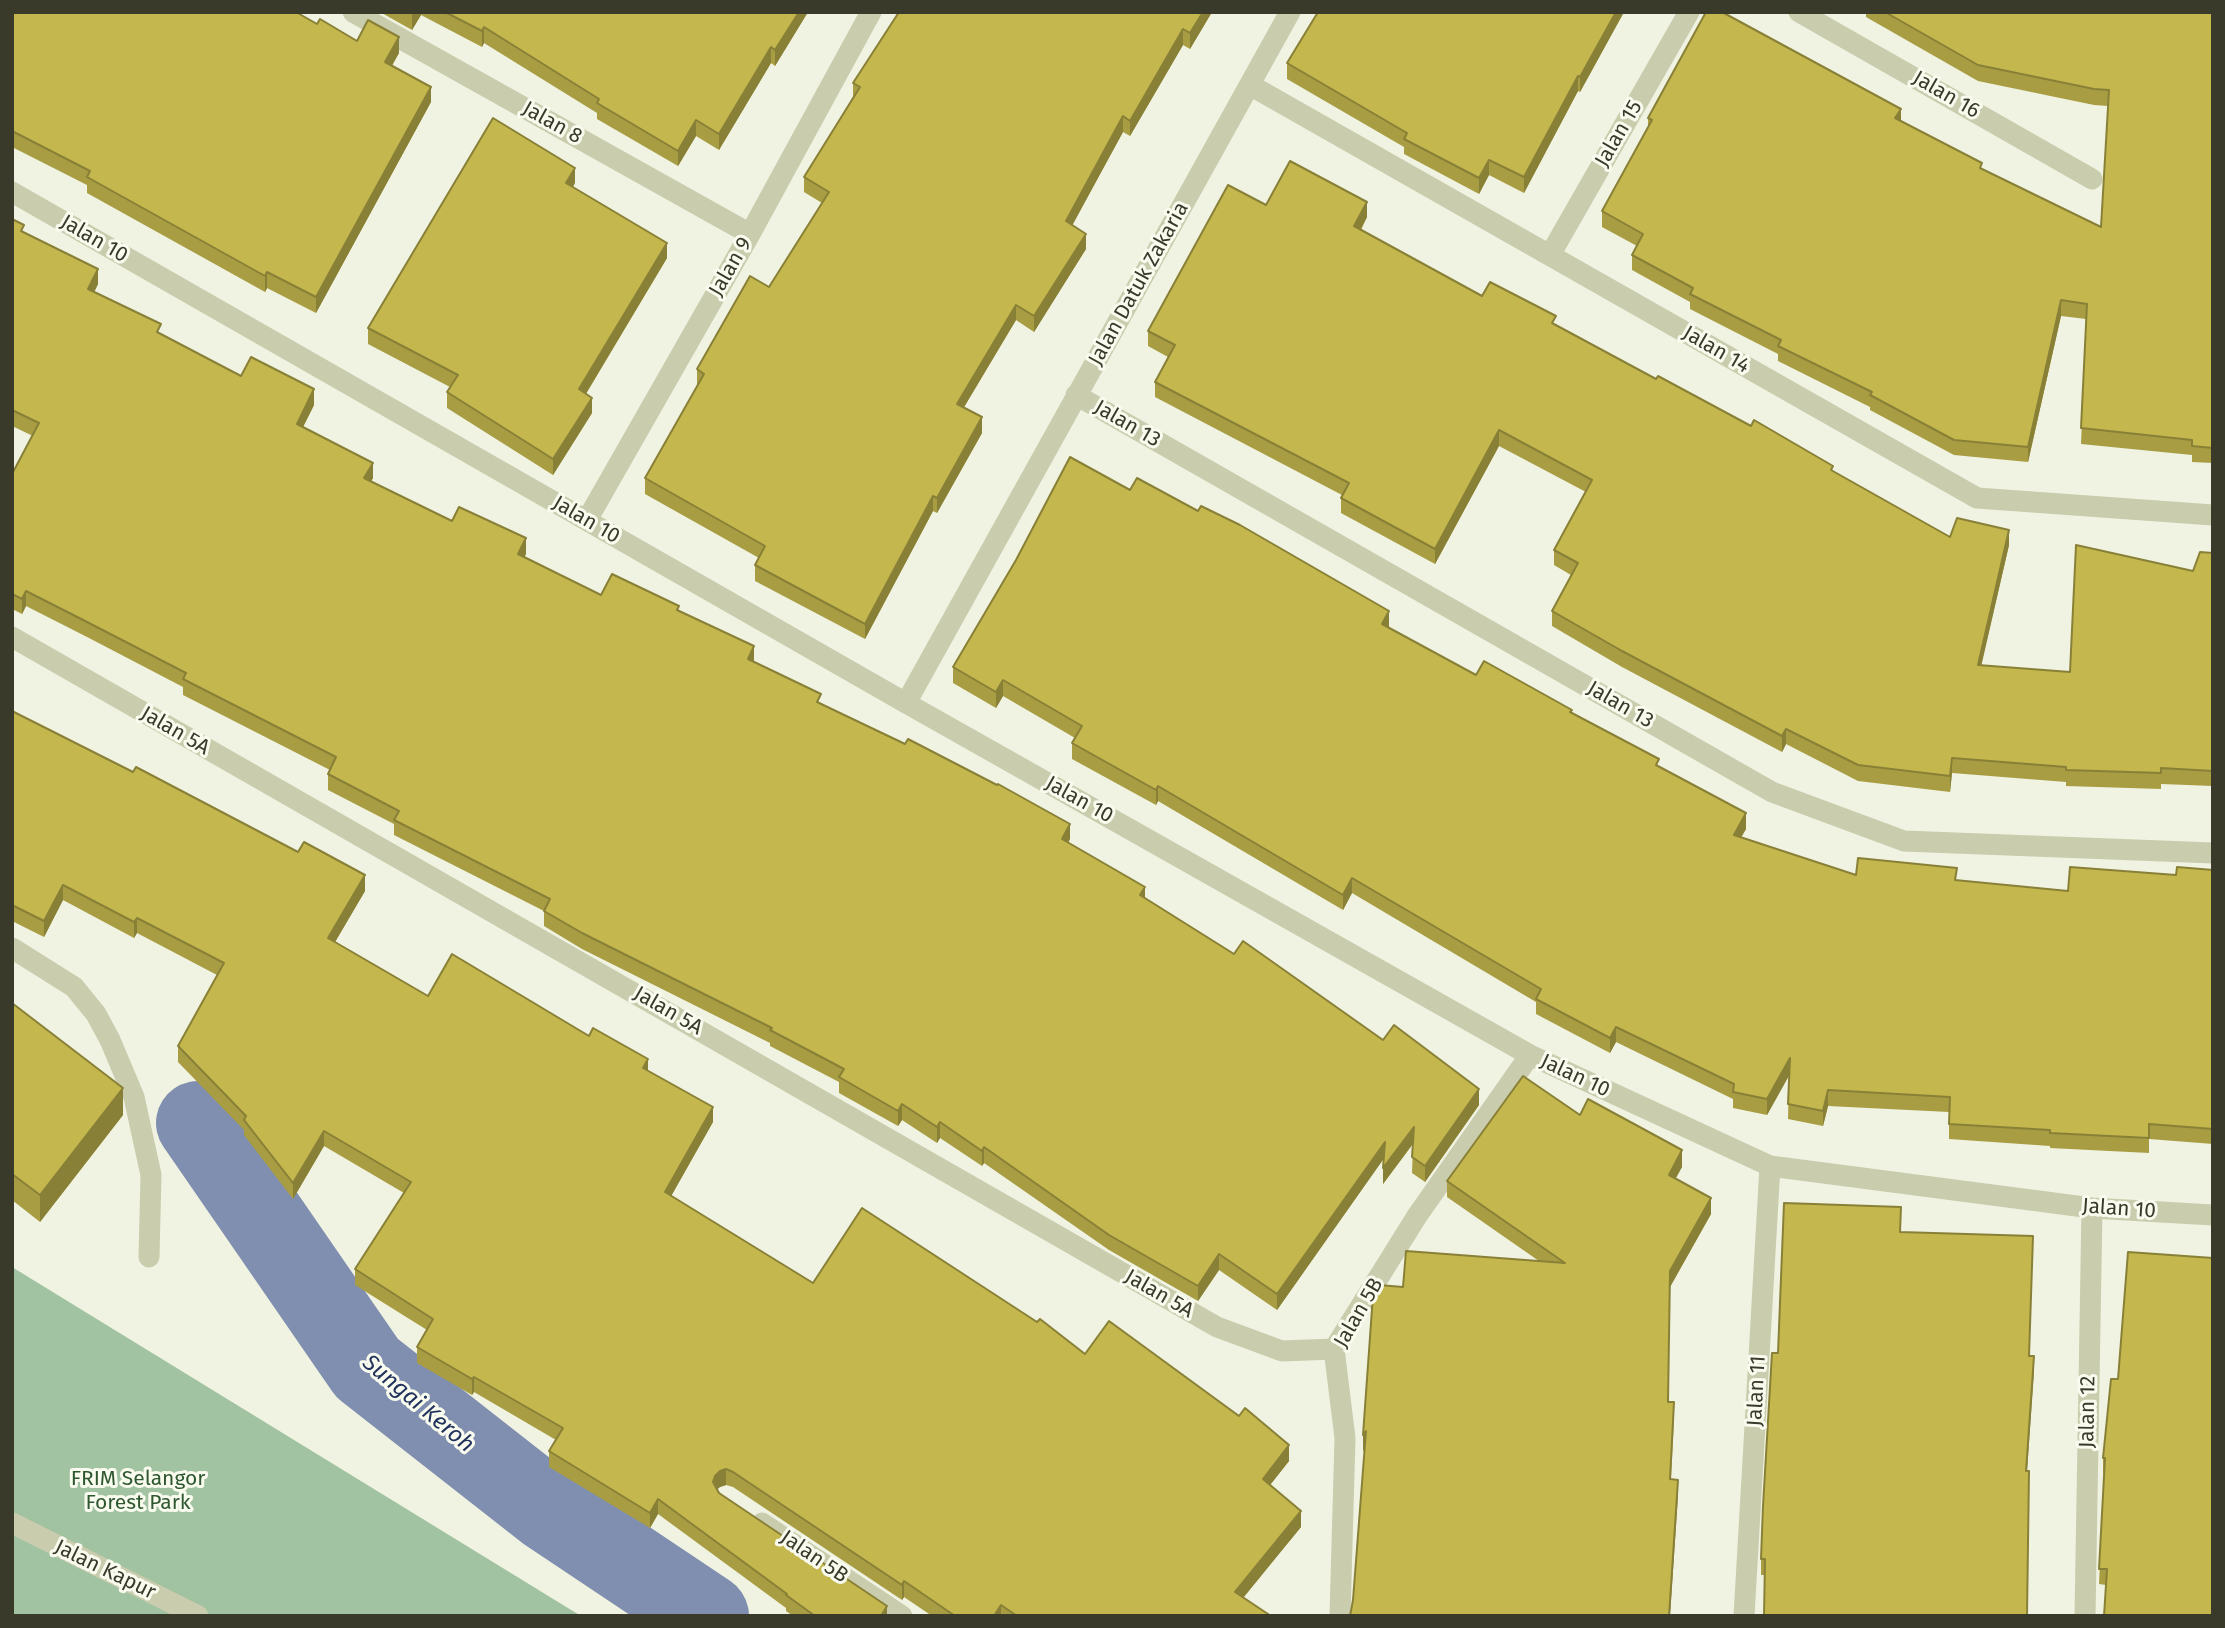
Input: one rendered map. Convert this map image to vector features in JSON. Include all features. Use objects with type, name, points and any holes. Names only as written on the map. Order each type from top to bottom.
[{"type":"street","name":"Jalan 8","points":[[353,12],[750,234]]},
{"type":"street","name":"Jalan 9","points":[[587,520],[750,234],[871,12]]},
{"type":"street","name":"Jalan Datuk Zakaria","points":[[906,703],[1290,12]]},
{"type":"street","name":"Jalan 15","points":[[1550,255],[1689,12]]},
{"type":"street","name":"Jalan 16","points":[[1799,12],[2092,179]]},
{"type":"street","name":"Jalan 14","points":[[1250,85],[1977,498],[2213,515]]},
{"type":"street","name":"Jalan 10","points":[[12,192],[906,703],[1530,1055],[1770,1166],[2092,1208],[2213,1215]]},
{"type":"street","name":"Jalan 13","points":[[1076,395],[1772,792],[1904,841],[2213,853]]},
{"type":"street","name":"Jalan 5A","points":[[12,638],[1217,1327],[1282,1351],[1334,1349]]},
{"type":"street","points":[[12,948],[74,987],[96,1014],[110,1040],[134,1097],[151,1175],[149,1257]]},
{"type":"street","name":"Jalan 5B","points":[[1339,1616],[1345,1438],[1334,1349],[1417,1216],[1530,1055]]},
{"type":"street","name":"Jalan 11","points":[[1744,1616],[1770,1166]]},
{"type":"street","name":"Jalan 12","points":[[2085,1616],[2092,1208]]},
{"type":"street","name":"Jalan 5B","points":[[748,1513],[902,1616]]},
{"type":"street","name":"Jalan Kapur","points":[[12,1523],[198,1616]]},
{"type":"green space","name":"FRIM Selangor Forest Park","points":[[12,1267],[581,1616],[12,1616]]},
{"type":"building","points":[[12,12],[296,12],[317,24],[320,19],[357,41],[368,20],[399,37],[385,62],[431,87],[316,297],[267,272],[265,276],[87,177],[90,171],[12,131]]},
{"type":"building","points":[[445,12],[799,12],[775,50],[771,47],[719,134],[696,120],[678,151],[597,103],[599,99],[484,27],[482,31]]},
{"type":"building","points":[[899,12],[1203,12],[1190,33],[1183,29],[1130,121],[1123,116],[1066,221],[1086,234],[1034,316],[1016,305],[957,404],[982,417],[937,498],[933,496],[865,624],[755,565],[765,546],[645,478],[704,374],[697,369],[750,276],[769,287],[829,192],[804,177],[860,87],[853,83]]},
{"type":"building","points":[[1318,12],[1616,12],[1524,177],[1489,160],[1479,178],[1404,139],[1407,133],[1287,63]]},
{"type":"building","points":[[1706,12],[1722,12],[1901,109],[1895,118],[1982,163],[1980,168],[2101,227],[2109,90],[1978,65],[1885,12],[2213,12],[2213,448],[2192,446],[2192,440],[2081,428],[2087,304],[2061,300],[2028,447],[1954,440],[1870,395],[1872,392],[1778,346],[1781,340],[1690,294],[1693,288],[1632,255],[1643,234],[1602,211],[1652,120],[1648,118]]},
{"type":"building","points":[[493,118],[575,168],[566,183],[667,243],[579,389],[592,398],[553,459],[447,392],[458,375],[368,328]]},
{"type":"building","points":[[1290,161],[1367,202],[1354,226],[1482,296],[1490,282],[1556,316],[1552,323],[1751,426],[1754,420],[1833,466],[1831,470],[1950,537],[1957,518],[2009,530],[1978,665],[2070,672],[2076,545],[2193,571],[2200,552],[2213,553],[2213,771],[2161,768],[2161,773],[2066,770],[2066,767],[1952,758],[1950,776],[1858,765],[1786,729],[1782,736],[1552,611],[1578,563],[1554,550],[1592,480],[1499,430],[1435,549],[1341,498],[1349,483],[1155,382],[1175,345],[1148,331],[1228,185],[1266,205]]},
{"type":"building","points":[[12,219],[24,225],[21,231],[98,269],[88,289],[161,324],[157,332],[241,376],[251,357],[314,389],[297,424],[373,463],[364,478],[452,521],[459,507],[526,538],[518,554],[601,595],[612,574],[679,606],[677,610],[754,646],[748,659],[821,694],[817,702],[905,744],[908,739],[1070,824],[1062,839],[1145,887],[1140,895],[1234,954],[1243,941],[1383,1040],[1394,1025],[1479,1089],[1425,1166],[1412,1157],[1414,1127],[1383,1168],[1385,1142],[1277,1294],[1219,1254],[1198,1286],[1109,1235],[984,1147],[982,1151],[940,1122],[937,1127],[902,1104],[898,1111],[839,1077],[844,1069],[770,1030],[772,1028],[582,933],[544,911],[550,899],[394,820],[399,811],[328,774],[336,757],[183,679],[186,673],[26,591],[22,599],[12,594],[12,474],[39,423],[12,410]]},
{"type":"building","points":[[1070,457],[1130,490],[1137,478],[1198,511],[1201,506],[1240,525],[1389,611],[1382,624],[1476,675],[1484,661],[1572,710],[1570,712],[1659,759],[1656,765],[1746,813],[1734,835],[1856,875],[1858,858],[1957,868],[1955,880],[2068,891],[2070,867],[2176,875],[2177,867],[2213,870],[2213,1129],[2149,1124],[2149,1138],[1949,1124],[1950,1097],[1828,1090],[1823,1111],[1788,1104],[1790,1058],[1767,1099],[1733,1092],[1734,1084],[1616,1027],[1610,1038],[1536,999],[1541,989],[1352,878],[1343,895],[1158,786],[1156,790],[1072,743],[1082,726],[1003,680],[996,692],[953,667],[1016,560]]},
{"type":"building","points":[[12,711],[133,772],[136,767],[298,852],[304,842],[365,875],[328,938],[428,996],[452,954],[589,1036],[593,1028],[648,1059],[643,1068],[713,1107],[665,1192],[813,1283],[862,1208],[1037,1322],[1040,1319],[1085,1354],[1109,1321],[1239,1416],[1245,1408],[1289,1445],[1263,1479],[1301,1511],[1235,1592],[1271,1616],[1017,1616],[1001,1605],[994,1616],[955,1616],[904,1581],[902,1585],[733,1472],[726,1469],[720,1471],[713,1482],[719,1493],[887,1606],[881,1616],[815,1616],[658,1499],[650,1513],[549,1451],[563,1428],[417,1347],[433,1319],[355,1269],[411,1182],[324,1131],[293,1183],[244,1120],[246,1116],[178,1046],[224,963],[137,918],[134,922],[63,885],[44,921],[12,905]]},
{"type":"building","points":[[12,1003],[123,1088],[40,1195],[12,1174]]},
{"type":"building","points":[[1523,1076],[1580,1115],[1588,1099],[1682,1150],[1669,1175],[1711,1198],[1670,1271],[1668,1402],[1674,1402],[1670,1479],[1678,1480],[1669,1616],[1350,1616],[1366,1431],[1363,1435],[1373,1295],[1379,1285],[1403,1287],[1406,1251],[1565,1263],[1447,1181]]},
{"type":"building","points":[[1784,1203],[1901,1207],[1900,1232],[2033,1236],[2029,1356],[2034,1356],[2026,1471],[2029,1471],[2027,1616],[1764,1616],[1765,1559],[1761,1559],[1763,1506],[1772,1353],[1778,1353]]},
{"type":"building","points":[[2128,1252],[2213,1258],[2213,1616],[2104,1616],[2107,1569],[2099,1569],[2103,1458],[2111,1379],[2118,1379]]},
{"type":"waterway","name":"Sungai Keroh","points":[[198,1123],[367,1368],[547,1509],[707,1616]]}]
